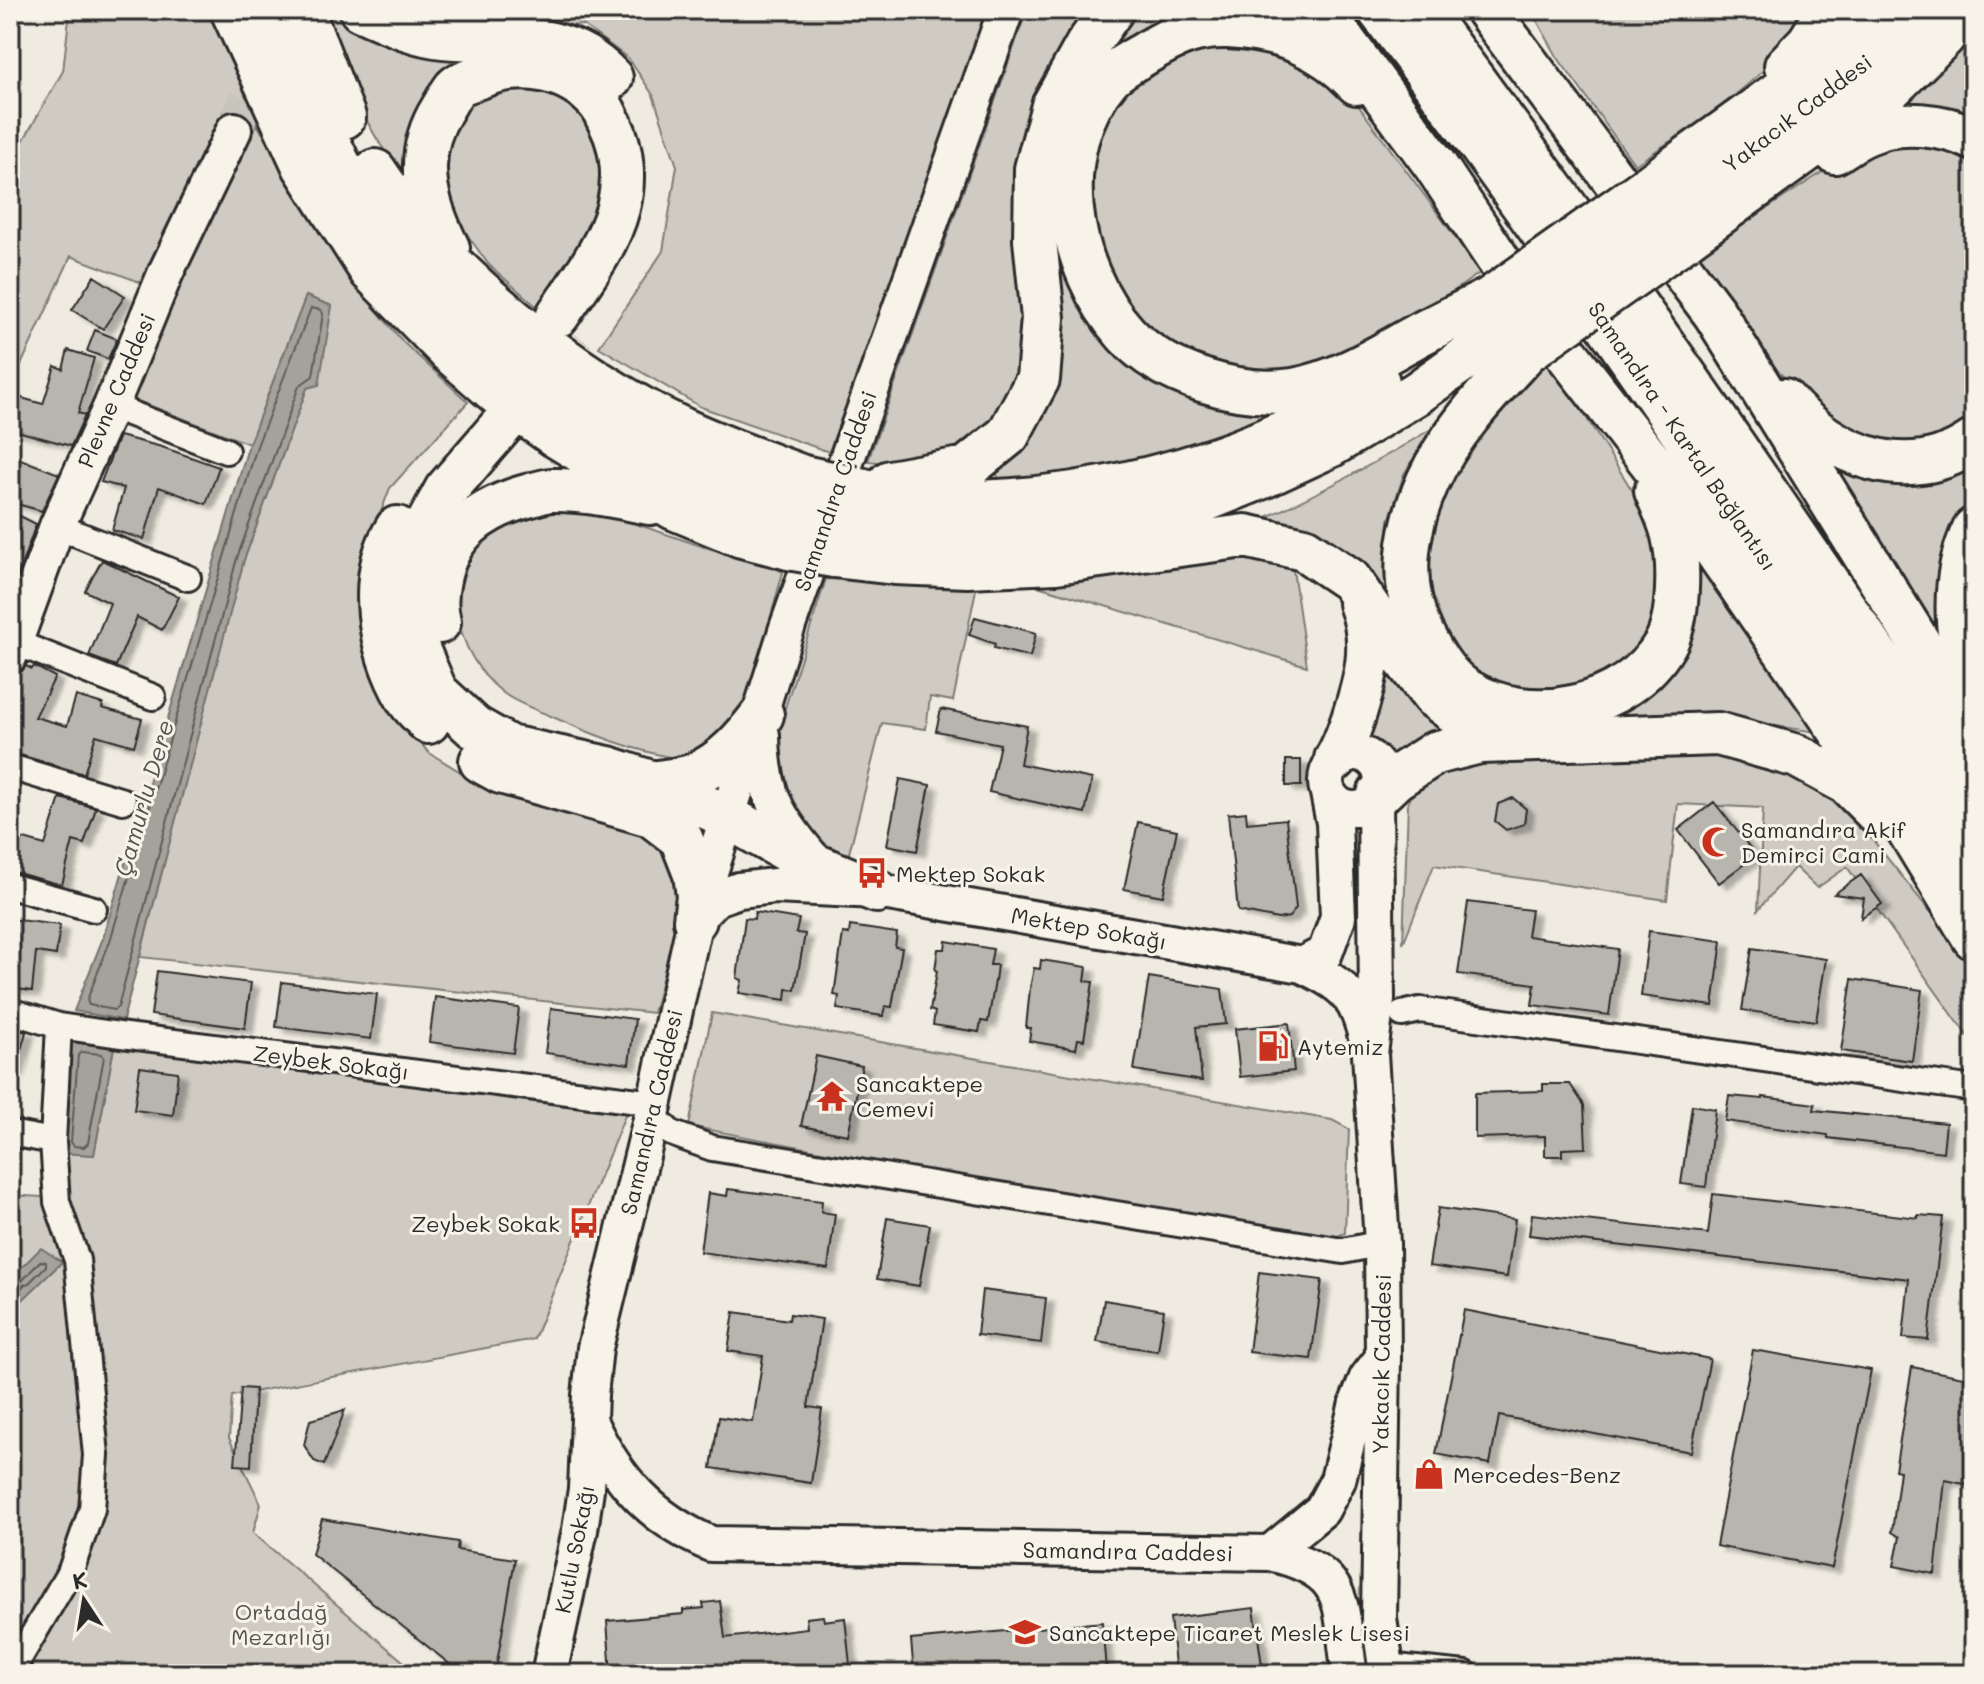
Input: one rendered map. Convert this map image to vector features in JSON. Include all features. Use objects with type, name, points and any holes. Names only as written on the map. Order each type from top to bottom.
[{"type":"highway","points":[[232,10],[304,166],[371,271],[450,352],[506,401],[556,436],[674,508],[742,536],[797,513]]},
{"type":"highway","points":[[267,10],[339,164],[401,260],[465,325],[524,373],[611,433],[700,478],[797,513],[845,522],[963,533],[1038,530],[1193,505],[1330,446],[1417,393],[1667,213],[1887,92],[1943,37],[1963,10]]},
{"type":"highway","points":[[302,10],[349,131],[400,207],[464,277],[551,348],[617,393],[682,429],[797,513],[845,522],[895,563],[967,566],[1056,562],[1245,536],[1304,549],[1350,580],[1433,696],[1465,720],[1522,739]]},
{"type":"highway","points":[[361,10],[403,28],[442,37],[558,43],[601,68],[624,92],[640,128],[644,175],[637,222],[617,268],[566,324],[618,209],[623,173],[616,136],[600,104],[571,79],[532,67],[496,71],[456,87],[438,115],[426,144],[424,185],[434,219],[464,277]]},
{"type":"highway","points":[[845,522],[967,468],[1008,435],[1038,379],[1043,318],[1035,240],[1036,169],[1053,106],[1087,45],[1112,10]]},
{"type":"highway","points":[[1321,10],[1435,165],[1525,300],[1682,502],[1906,826],[1963,887],[1974,938]]},
{"type":"highway","name":"Samandıra - Kartal Bağlantısı","points":[[1379,10],[1617,338],[1881,725],[1963,887]]},
{"type":"highway","name":"Samandıra - Kartal Bağlantısı","points":[[1422,10],[1510,128],[1717,421],[1974,801]]},
{"type":"highway","points":[[1487,10],[1715,314],[1802,421],[1838,447],[1883,464],[1929,460],[1974,441]]},
{"type":"highway","points":[[1514,10],[1564,112]]},
{"type":"highway","points":[[1738,120],[1809,42],[1829,10]]},
{"type":"highway","name":"Yakacık Caddesi","points":[[1667,213],[1738,120],[1848,40],[1879,10]]},
{"type":"highway","name":"Yakacık Caddesi","points":[[1667,213],[1866,62],[1925,10]]},
{"type":"highway","points":[[1435,165],[1349,75],[1306,43],[1251,28],[1206,26],[1178,34],[1110,77],[1093,104],[1078,138],[1071,174],[1072,221],[1080,253],[1104,301],[1127,335],[1166,365],[1207,381],[1246,391],[1293,390],[1509,326]]},
{"type":"highway","points":[[1056,562],[1210,528],[1293,494],[1369,452],[1509,326],[1667,213],[1870,131],[1911,124],[1962,133],[1974,139]]},
{"type":"highway","points":[[1715,314],[1922,648],[1974,740]]},
{"type":"highway","points":[[1509,326],[1471,411],[1428,480],[1410,529],[1407,590],[1414,617],[1434,657],[1465,690],[1497,703],[1537,711],[1600,700],[1647,669],[1666,641],[1676,603],[1674,537],[1646,470],[1597,395]]},
{"type":"highway","points":[[695,920],[698,896],[695,874],[681,838],[651,815],[501,772],[458,749],[408,700],[387,654],[381,625],[379,586],[389,540],[429,476],[499,409],[446,490],[414,549],[407,606],[417,647],[436,692],[474,727],[509,747],[608,768],[653,783],[728,817],[820,867],[877,891]]},
{"type":"highway","points":[[608,768],[504,716],[460,676],[436,612],[442,562],[465,525],[500,503],[549,490],[600,494],[674,508]]},
{"type":"highway","points":[[1974,529],[1960,577],[1957,626],[1974,709]]},
{"type":"highway","points":[[1332,776],[1366,681],[1370,644],[1365,616],[1350,580]]},
{"type":"highway","points":[[653,783],[694,775],[729,754],[762,715]]},
{"type":"highway","points":[[1377,797],[1396,778],[1435,753],[1480,742],[1718,734],[1797,756],[1847,783],[1894,830],[1963,887]]},
{"type":"main road","name":"Samandıra Caddesi","points":[[1006,10],[791,616],[695,920],[595,1348],[590,1422],[606,1455],[656,1514],[682,1532],[711,1544],[1270,1553],[1297,1560],[1316,1569],[1335,1593],[1344,1616],[1350,1674]]},
{"type":"main road","name":"Plevne Caddesi","points":[[12,648],[57,526],[166,272],[234,130]]},
{"type":"main road","points":[[762,715],[763,769],[772,800],[786,827],[820,867]]},
{"type":"main road","name":"Yakacık Caddesi","points":[[1332,776],[1353,752],[1371,758],[1382,774],[1377,797],[1377,999],[1370,1054]]},
{"type":"main road","points":[[1332,776],[1334,800],[1350,808],[1367,806],[1377,797]]},
{"type":"main road","points":[[1302,965],[1325,953],[1338,917],[1332,776]]},
{"type":"main road","name":"Mektep Sokağı","points":[[695,920],[716,898],[739,890],[775,886],[877,891],[1302,965]]},
{"type":"main road","name":"Yakacık Caddesi","points":[[1302,965],[1335,981],[1351,995],[1361,1014],[1370,1054],[1382,1243],[1379,1618],[1386,1670]]},
{"type":"main road","points":[[1270,1553],[1322,1510],[1338,1480],[1357,1403],[1367,1378],[1383,1358]]},
{"type":"main road","name":"Kutlu Sokağı","points":[[549,1674],[580,1530],[590,1422]]},
{"type":"street","points":[[111,406],[226,451]]},
{"type":"street","points":[[57,526],[188,578]]},
{"type":"street","points":[[12,648],[153,697]]},
{"type":"street","points":[[10,767],[123,801]]},
{"type":"street","points":[[10,886],[94,909]]},
{"type":"street","points":[[1402,1014],[1420,1010],[1974,1089]]},
{"type":"street","name":"Zeybek Sokağı","points":[[10,1011],[59,1026],[653,1109]]},
{"type":"street","points":[[10,1674],[71,1570],[92,1509],[96,1455],[77,1260],[57,1202],[53,1141],[59,1026]]},
{"type":"street","points":[[653,1109],[671,1133],[712,1148],[1343,1251],[1382,1243]]},
{"type":"street","points":[[10,1133],[53,1141]]},
{"type":"street","points":[[1386,1670],[1466,1674]]},
{"type":"green space","points":[[70,10],[211,10],[257,124],[346,274],[404,343],[468,402],[390,488],[373,533],[405,724],[428,752],[469,777],[632,826],[667,848],[678,892],[672,944],[653,1013],[140,957],[244,560],[307,388],[332,306],[306,296],[249,444],[107,389],[145,284],[71,256],[10,389],[10,164],[63,71]],"holes":[[[224,110],[257,124],[231,170],[173,238]]]},
{"type":"green space","points":[[318,10],[337,10],[362,27],[481,52],[406,177],[367,121]]},
{"type":"green space","points":[[437,10],[987,10],[941,148],[829,452],[701,407],[599,347],[663,251],[677,166],[653,95],[629,59],[583,25],[527,27]]},
{"type":"green space","points":[[1027,10],[1094,10],[1028,329],[1022,380],[996,424],[953,452],[910,466],[868,461]]},
{"type":"green space","points":[[1126,10],[1235,10],[1234,15],[1181,22],[1142,40],[1107,65],[1074,116],[1060,164],[1060,216],[1069,259],[1094,310],[1125,350],[1163,378],[1198,393],[1243,403],[1294,402],[1296,407],[1178,457],[1057,479],[999,481],[996,471],[1026,446],[1050,404],[1061,355],[1057,279],[1048,235],[1046,196],[1049,164],[1062,114]]},
{"type":"green space","points":[[1531,10],[1809,10],[1795,34],[1756,77],[1708,115],[1635,165],[1558,58]]},
{"type":"green space","points":[[1974,10],[1974,125],[1876,116]]},
{"type":"green space","points":[[1197,41],[1292,50],[1352,97],[1481,272],[1377,345],[1306,373],[1229,375],[1134,325],[1085,230],[1088,153],[1125,84]]},
{"type":"green space","points":[[515,88],[550,91],[587,116],[599,139],[605,193],[568,279],[536,306],[489,265],[445,204],[441,147],[456,120],[473,103],[493,93]]},
{"type":"green space","points":[[1913,138],[1974,155],[1974,421],[1947,436],[1908,444],[1875,443],[1823,417],[1777,370],[1698,254],[1821,173],[1869,146]]},
{"type":"green space","points":[[1548,357],[1632,490],[1655,537],[1660,597],[1649,632],[1627,661],[1604,681],[1545,697],[1477,678],[1435,630],[1424,552],[1432,506],[1466,439]]},
{"type":"green space","points":[[1436,426],[1404,474],[1389,521],[1384,573],[1398,635],[1253,523],[1346,478]]},
{"type":"green space","points":[[1974,461],[1974,487],[1961,515],[1940,588],[1937,631],[1827,462]]},
{"type":"green space","points":[[539,504],[604,513],[704,547],[762,562],[783,572],[742,722],[685,760],[667,757],[631,747],[523,704],[502,692],[486,677],[473,658],[458,617],[456,595],[459,573],[479,533],[498,521]]},
{"type":"green space","points":[[1202,556],[1291,556],[1307,666],[1024,582]]},
{"type":"green space","points":[[1700,564],[1823,733],[1707,716],[1553,727],[1597,716],[1688,592]]},
{"type":"green space","points":[[826,579],[978,580],[953,701],[930,697],[926,729],[882,723],[847,861],[819,842],[790,811],[775,739]]},
{"type":"green space","points":[[1378,649],[1457,735],[1391,761],[1376,744],[1353,734]]},
{"type":"green space","points":[[1748,750],[1832,789],[1974,966],[1974,1045],[1847,867],[1817,888],[1795,867],[1758,910],[1763,808],[1678,804],[1667,900],[1434,865],[1403,944],[1408,803],[1422,776],[1440,764]]},
{"type":"green space","points":[[712,1013],[1332,1120],[1349,1129],[1345,1233],[1331,1239],[958,1177],[689,1126]]},
{"type":"green space","name":"Ortadağ Mezarlığı","points":[[114,1047],[626,1113],[534,1339],[232,1396],[229,1438],[261,1504],[253,1533],[418,1674],[10,1674],[10,1312],[62,1262],[41,1249],[10,1279],[10,1195],[58,1198],[62,1153],[94,1155]]},
{"type":"water","points":[[306,296],[332,306],[319,385],[307,388],[244,560],[123,1020],[74,1011],[103,938],[249,444]]},
{"type":"water","points":[[71,1042],[114,1047],[94,1155],[62,1153]]},
{"type":"water","points":[[41,1248],[62,1262],[10,1312],[10,1279]]},
{"type":"building","points":[[94,276],[125,296],[103,329],[72,310]]},
{"type":"building","points":[[95,330],[117,339],[108,359],[87,351]]},
{"type":"building","points":[[68,350],[94,358],[78,413],[85,415],[71,446],[10,429],[14,396],[43,404],[55,366],[63,369]]},
{"type":"building","points":[[119,436],[219,467],[206,504],[159,487],[144,539],[112,530],[124,488],[101,482]]},
{"type":"building","points":[[10,455],[59,474],[42,511],[10,502]]},
{"type":"building","points":[[10,511],[36,524],[10,597]]},
{"type":"building","points":[[102,560],[179,597],[162,630],[137,617],[116,666],[89,656],[110,603],[85,591]]},
{"type":"building","points":[[975,617],[1036,633],[1030,657],[994,648],[995,644],[969,635]]},
{"type":"building","points":[[26,666],[32,669],[34,666],[55,677],[35,717],[67,726],[76,696],[103,704],[102,708],[142,719],[134,746],[96,735],[84,774],[10,752],[10,674],[22,671]]},
{"type":"building","points":[[941,709],[1027,726],[1020,764],[1092,779],[1085,813],[989,792],[1000,744],[936,731]]},
{"type":"building","points":[[1286,760],[1301,760],[1301,786],[1286,786]]},
{"type":"building","points":[[900,779],[930,785],[917,851],[887,845]]},
{"type":"building","points":[[60,798],[96,808],[84,844],[73,841],[62,885],[10,871],[10,835],[45,845]]},
{"type":"building","points":[[1513,798],[1526,809],[1524,824],[1506,830],[1495,821],[1498,804]]},
{"type":"building","name":"Samandıra Akif Demirci Cami","points":[[1714,802],[1756,855],[1719,883],[1678,830]]},
{"type":"building","points":[[1246,812],[1247,823],[1286,819],[1296,908],[1289,917],[1278,919],[1238,911],[1228,814]]},
{"type":"building","points":[[1138,822],[1177,830],[1163,896],[1124,889]]},
{"type":"building","points":[[1861,875],[1882,904],[1861,918],[1864,898],[1834,894]]},
{"type":"building","points":[[1468,902],[1531,910],[1527,936],[1618,949],[1609,1015],[1532,1005],[1535,984],[1458,974]]},
{"type":"building","points":[[755,912],[799,919],[796,933],[805,934],[795,990],[787,989],[786,1000],[739,993],[742,980],[737,978],[745,918],[754,919]]},
{"type":"building","points":[[10,919],[60,925],[56,955],[36,952],[32,991],[10,988]]},
{"type":"building","points":[[850,926],[897,933],[895,947],[902,948],[892,1007],[885,1006],[883,1016],[837,1009],[839,996],[834,995],[843,933],[849,934]]},
{"type":"building","points":[[1649,931],[1722,941],[1713,1006],[1641,996]]},
{"type":"building","points":[[946,941],[993,949],[990,965],[997,965],[995,981],[988,1022],[981,1021],[979,1032],[933,1025],[935,1012],[930,1010],[938,949],[945,949]]},
{"type":"building","points":[[1752,948],[1826,959],[1816,1021],[1742,1010]]},
{"type":"building","points":[[1041,960],[1087,967],[1085,981],[1093,982],[1084,1040],[1078,1039],[1076,1049],[1029,1041],[1031,1028],[1026,1028],[1030,988],[1034,968],[1040,969]]},
{"type":"building","points":[[157,971],[251,983],[245,1028],[151,1015]]},
{"type":"building","points":[[1149,977],[1222,989],[1226,1024],[1196,1027],[1202,1081],[1134,1070]]},
{"type":"building","points":[[1852,979],[1922,990],[1912,1061],[1841,1051]]},
{"type":"building","points":[[282,982],[377,994],[371,1039],[276,1027]]},
{"type":"building","points":[[435,997],[519,1008],[513,1053],[429,1042]]},
{"type":"building","points":[[551,1008],[635,1019],[629,1064],[545,1053]]},
{"type":"building","points":[[1289,1023],[1294,1071],[1240,1077],[1235,1029]]},
{"type":"building","points":[[10,1027],[26,1032],[15,1072],[10,1071]]},
{"type":"building","name":"Sancaktepe Cemevi","points":[[816,1056],[862,1066],[848,1135],[801,1126]]},
{"type":"building","points":[[140,1067],[178,1072],[173,1115],[134,1110]]},
{"type":"building","points":[[1543,1084],[1570,1084],[1584,1105],[1586,1148],[1562,1149],[1562,1156],[1545,1156],[1545,1136],[1475,1138],[1475,1093],[1543,1091]]},
{"type":"building","points":[[1729,1096],[1815,1104],[1814,1110],[1946,1123],[1943,1152],[1725,1121]]},
{"type":"building","points":[[1692,1105],[1715,1109],[1706,1187],[1681,1184]]},
{"type":"building","points":[[728,1189],[822,1201],[821,1212],[835,1214],[828,1269],[700,1252],[708,1193],[727,1196]]},
{"type":"building","points":[[1713,1194],[1918,1218],[1918,1215],[1943,1217],[1928,1340],[1903,1338],[1909,1279],[1529,1235],[1532,1214],[1708,1234]]},
{"type":"building","points":[[1438,1208],[1515,1219],[1507,1277],[1429,1266]]},
{"type":"building","points":[[887,1218],[930,1225],[919,1286],[877,1279]]},
{"type":"building","points":[[1259,1272],[1322,1280],[1311,1359],[1249,1352]]},
{"type":"building","points":[[982,1290],[1046,1298],[1041,1343],[977,1335]]},
{"type":"building","points":[[1104,1300],[1164,1310],[1158,1351],[1097,1342]]},
{"type":"building","points":[[1464,1310],[1710,1359],[1691,1452],[1499,1416],[1490,1464],[1436,1454]]},
{"type":"building","points":[[734,1312],[789,1320],[790,1314],[822,1319],[808,1407],[822,1409],[811,1483],[711,1468],[719,1417],[753,1422],[763,1356],[728,1351]]},
{"type":"building","points":[[1753,1350],[1871,1370],[1832,1568],[1716,1546]]},
{"type":"building","points":[[1912,1367],[1974,1379],[1974,1486],[1945,1480],[1935,1574],[1894,1566],[1900,1537],[1892,1532],[1900,1471],[1895,1470]]},
{"type":"building","points":[[241,1388],[255,1389],[251,1466],[235,1465]]},
{"type":"building","points":[[345,1410],[324,1465],[314,1461],[304,1445],[310,1420]]},
{"type":"building","points":[[322,1519],[458,1542],[457,1550],[515,1559],[495,1674],[457,1670],[312,1554]]},
{"type":"building","points":[[720,1601],[725,1638],[807,1628],[806,1618],[823,1616],[824,1621],[845,1618],[851,1674],[611,1674],[607,1621],[683,1614],[683,1610],[704,1608],[703,1603]]},
{"type":"building","points":[[1254,1608],[1262,1666],[1176,1674],[1170,1618]]},
{"type":"building","points":[[1102,1622],[1106,1670],[1065,1674],[914,1674],[911,1640]]},
{"type":"tunnel","points":[[234,130],[266,53]]},
{"type":"tunnel","points":[[535,384],[574,333]]},
{"type":"place","name":"Samandıra Akif Demirci Cami","points":[[1717,842]]},
{"type":"place","name":"Mektep Sokak","points":[[872,873]]},
{"type":"place","name":"Aytemiz","points":[[1273,1046]]},
{"type":"place","name":"Sancaktepe Cemevi","points":[[832,1096]]},
{"type":"place","name":"Zeybek Sokak","points":[[584,1223]]},
{"type":"place","name":"Mercedes-Benz","points":[[1429,1474]]},
{"type":"place","name":"Sancaktepe Ticaret Meslek Lisesi","points":[[1025,1632]]},
{"type":"water label","name":"Çamurlu Dere","points":[[143,798]]}]
